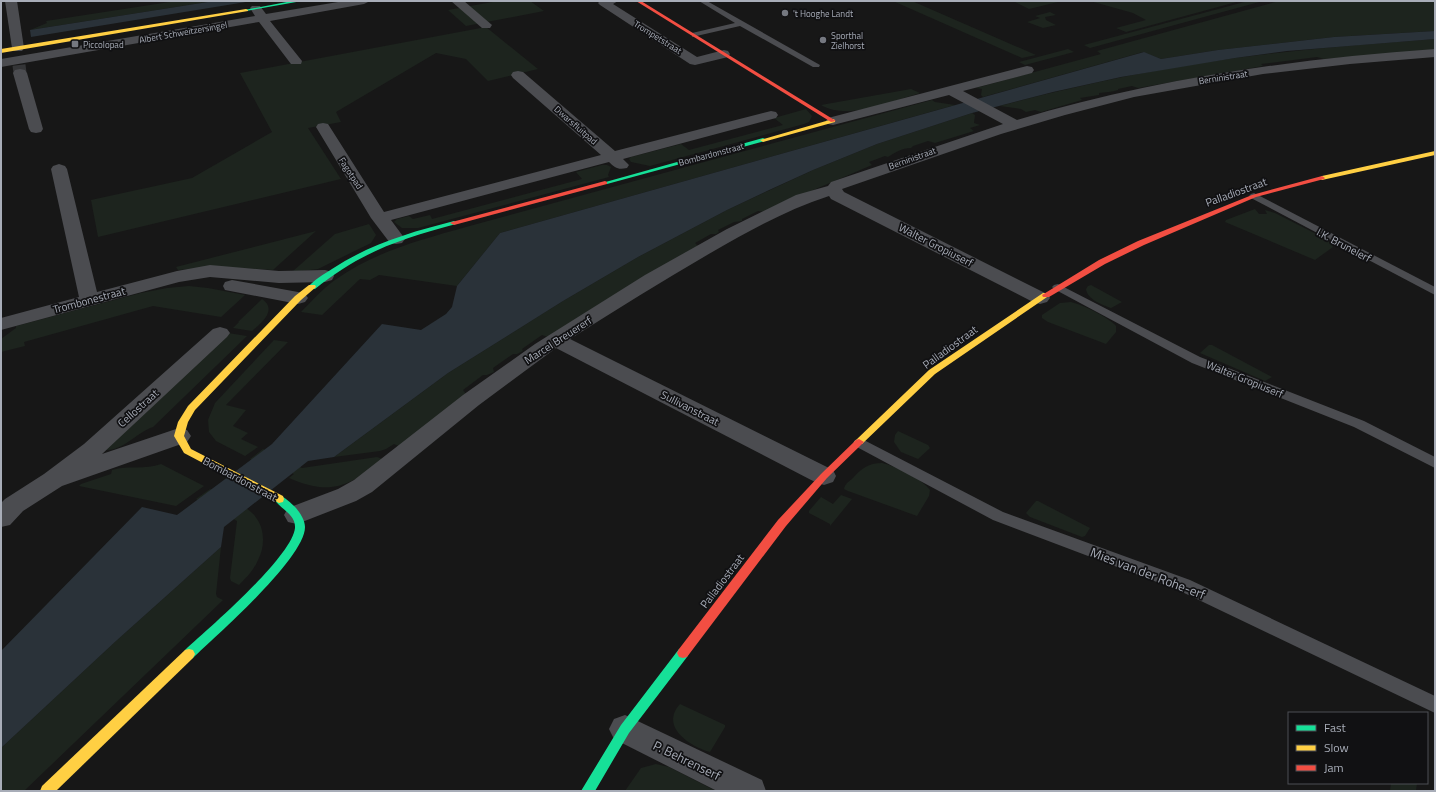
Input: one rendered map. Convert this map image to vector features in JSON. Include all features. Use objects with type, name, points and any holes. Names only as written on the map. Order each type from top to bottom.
[{"type":"street","points":[[11,1],[19,61],[36,128]]},
{"type":"street","name":"Albert Schweitzersingel","points":[[259,13],[300,1]]},
{"type":"street","name":"Albert Schweitzersingel","points":[[1,63],[19,61],[259,13],[364,1]]},
{"type":"street","points":[[457,1],[486,25]]},
{"type":"street","name":"Trompetstraat","points":[[612,1],[604,3],[695,61],[724,54]]},
{"type":"street","name":"Trompetstraat","points":[[638,1],[833,121]]},
{"type":"street","points":[[259,13],[296,61]]},
{"type":"street","name":"Albert Schweitzersingel","points":[[1,51],[19,61]]},
{"type":"street","name":"Berninistraat","points":[[834,189],[836,185],[933,150],[1014,124],[1094,102],[1212,78],[1285,67],[1435,53]]},
{"type":"street","points":[[1421,54],[1435,62]]},
{"type":"street","name":"Bombardonstraat","points":[[297,515],[284,502],[271,494],[187,451],[179,436],[183,422],[191,408],[298,298],[325,276],[357,257],[396,239],[1027,70]]},
{"type":"street","name":"Dwarsfluitpad","points":[[518,75],[633,176]]},
{"type":"street","points":[[951,90],[1014,124]]},
{"type":"street","name":"Bombardonstraat","points":[[380,218],[613,158],[771,115]]},
{"type":"street","name":"Fagotpad","points":[[323,127],[380,218]]},
{"type":"street","name":"Palladiostraat","points":[[588,791],[625,729],[782,523],[824,476],[860,443],[932,372],[1040,298],[1102,262],[1141,243],[1254,196],[1359,169],[1435,153]]},
{"type":"street","points":[[59,169],[89,300]]},
{"type":"street","name":"Walter Gropiuserf","points":[[834,189],[837,195],[1040,298]]},
{"type":"street","name":"Marcel Breuererf","points":[[297,515],[347,495],[362,486],[471,400],[542,348],[652,279],[733,233],[802,199],[834,189]]},
{"type":"street","points":[[380,218],[396,239]]},
{"type":"street","name":"Trombonestraat","points":[[1,324],[177,277],[210,271],[278,276],[325,276]]},
{"type":"street","name":"Trombonestraat","points":[[177,277],[298,298]]},
{"type":"street","name":"Cellostraat","points":[[1,518],[14,505],[53,480],[92,450],[220,333]]},
{"type":"street","name":"Sullivanstraat","points":[[556,340],[824,476]]},
{"type":"street","name":"Cellostraat","points":[[53,480],[179,436]]},
{"type":"street","points":[[53,790],[275,570],[297,540],[300,527],[297,515]]},
{"type":"street","name":"P. Behrenserf","points":[[625,729],[750,791]]},
{"type":"lane","points":[[702,1],[816,65]]},
{"type":"lane","points":[[695,35],[741,24]]},
{"type":"lane","name":"I.K. Brunelerf","points":[[1254,196],[1435,292]]},
{"type":"lane","name":"Walter Gropiuserf","points":[[1058,287],[1196,360],[1358,424],[1435,463]]},
{"type":"lane","name":"Mies van der Rohe-erf","points":[[860,443],[998,516],[1184,585],[1435,705]]},
{"type":"shaded area","points":[[176,1],[214,1],[30,30],[47,23],[46,21]]},
{"type":"shaded area","points":[[214,1],[252,1],[31,37],[30,30]]},
{"type":"shaded area","points":[[498,1],[530,1],[544,11],[466,26],[448,10]]},
{"type":"shaded area","points":[[893,1],[912,1],[1036,55],[1022,58]]},
{"type":"shaded area","points":[[1013,1],[1062,1],[1029,9]]},
{"type":"shaded area","points":[[1090,1],[1240,1],[1126,32],[1116,28],[1146,20],[1133,13]]},
{"type":"shaded area","points":[[1248,1],[1263,1],[1090,48],[1084,45]]},
{"type":"shaded area","points":[[1279,1],[1435,1],[1435,31],[1334,37],[1218,50],[1161,59],[1143,52],[983,97],[981,95],[982,89],[976,88],[1101,54],[1097,51]]},
{"type":"shaded area","points":[[1050,12],[1056,15],[1045,17],[1046,20],[1056,25],[1043,28],[1027,22],[1040,18],[1035,16]]},
{"type":"shaded area","points":[[486,27],[538,69],[488,81],[466,59],[436,53],[336,112],[341,122],[308,128],[341,179],[98,237],[91,200],[192,178],[272,132],[240,73]]},
{"type":"shaded area","points":[[1435,31],[1435,39],[1287,51],[1235,58],[1121,77],[1053,92],[972,113],[877,144],[813,170],[727,210],[638,257],[563,301],[448,373],[334,457],[308,461],[224,527],[221,547],[116,641],[1,748],[1,651],[142,507],[177,515],[272,444],[382,324],[421,330],[446,314],[452,307],[457,286],[500,233],[1144,52],[1161,59],[1218,50],[1334,37]]},
{"type":"shaded area","points":[[1435,39],[1435,50],[1324,59],[1317,57],[1261,64],[1263,66],[1138,88],[1132,86],[1099,93],[1099,95],[1080,98],[1082,100],[1041,112],[1035,110],[1026,112],[1021,109],[1000,106],[1117,78],[1205,62],[1310,49]]},
{"type":"shaded area","points":[[1068,49],[1074,52],[1025,65],[1019,62]]},
{"type":"shaded area","points":[[911,89],[920,93],[870,108],[844,111],[821,105]]},
{"type":"shaded area","points":[[932,100],[935,102],[955,105],[500,233],[457,286],[379,275],[370,280],[360,279],[322,315],[301,312],[326,287],[350,270],[381,254],[415,242]]},
{"type":"shaded area","points":[[806,109],[812,116],[809,122],[804,124],[650,166],[631,162],[629,159],[631,157],[681,144],[689,150],[783,125],[774,118]]},
{"type":"shaded area","points":[[972,113],[975,115],[974,123],[980,125],[970,128],[974,131],[935,143],[928,141],[896,152],[888,157],[885,156],[869,162],[872,165],[767,212],[758,211],[742,219],[742,221],[734,222],[718,230],[719,232],[716,234],[711,234],[695,243],[698,246],[548,337],[542,335],[522,349],[523,351],[513,354],[493,368],[494,372],[483,375],[463,390],[466,394],[401,447],[394,444],[380,451],[334,457],[448,373],[563,301],[638,257],[727,210],[813,170],[877,144]]},
{"type":"shaded area","points":[[602,165],[611,167],[608,175],[609,177],[418,228],[402,228],[394,222],[397,219],[409,216],[413,219],[430,215],[432,219],[582,179],[576,172]]},
{"type":"shaded area","points":[[1255,209],[1259,214],[1267,214],[1265,210],[1275,213],[1328,240],[1333,247],[1315,260],[1225,222],[1226,220]]},
{"type":"shaded area","points":[[369,224],[376,235],[371,243],[318,269],[292,272],[335,234]]},
{"type":"shaded area","points":[[316,231],[273,270],[214,268],[178,270],[176,267]]},
{"type":"shaded area","points":[[1091,285],[1122,302],[1111,308],[1099,303],[1092,299],[1087,293],[1086,289]]},
{"type":"shaded area","points":[[189,286],[245,295],[221,317],[153,306],[24,342],[25,346],[1,352],[1,339],[16,328],[16,326],[141,293]]},
{"type":"shaded area","points":[[262,299],[267,303],[268,312],[260,324],[252,331],[233,328],[238,322]]},
{"type":"shaded area","points":[[1071,302],[1095,312],[1116,326],[1116,332],[1106,344],[1048,322],[1042,318],[1042,315],[1060,303]]},
{"type":"shaded area","points":[[228,333],[247,336],[153,427],[147,429],[118,448],[106,450]]},
{"type":"shaded area","points":[[274,340],[288,342],[226,405],[246,410],[233,426],[248,433],[241,439],[258,447],[245,456],[216,441],[209,432],[208,420],[215,403]]},
{"type":"shaded area","points":[[1209,345],[1212,345],[1272,377],[1265,381],[1200,353]]},
{"type":"shaded area","points":[[898,431],[928,445],[930,448],[918,459],[901,452],[894,442],[895,435]]},
{"type":"shaded area","points":[[263,449],[302,468],[377,457],[385,460],[361,476],[340,486],[317,487],[289,478],[294,474],[264,460],[259,463],[250,459]]},
{"type":"shaded area","points":[[882,463],[908,474],[930,490],[929,496],[917,516],[844,489],[847,483],[869,465]]},
{"type":"shaded area","points":[[161,464],[204,486],[176,506],[79,486],[111,474],[112,470],[149,467]]},
{"type":"shaded area","points":[[210,489],[247,508],[259,522],[263,535],[261,554],[252,570],[239,585],[231,581],[230,578],[237,521],[196,499]]},
{"type":"shaded area","points":[[841,495],[852,499],[830,526],[830,524],[809,513],[821,497],[833,504]]},
{"type":"shaded area","points":[[1036,501],[1090,528],[1085,536],[1082,537],[1030,517],[1026,513]]},
{"type":"shaded area","points":[[221,547],[216,594],[217,597],[223,600],[24,791],[1,791],[1,748],[116,641]]},
{"type":"shaded area","points":[[680,704],[725,725],[710,752],[694,746],[680,735],[675,728],[673,720],[674,712]]},
{"type":"shaded area","points":[[656,764],[669,767],[716,791],[625,791],[641,768]]},
{"type":"shaded area","points":[[1391,784],[1417,784],[1416,791],[1390,791]]},
{"type":"tunnel","points":[[19,65],[20,73]]},
{"type":"traffic: fast","points":[[246,10],[300,1]]},
{"type":"traffic: fast","points":[[605,183],[763,140]]},
{"type":"traffic: fast","points":[[312,287],[342,266],[376,247],[454,223]]},
{"type":"traffic: fast","points":[[189,654],[234,612],[271,574],[296,541],[300,528],[298,519],[293,511],[279,499]]},
{"type":"traffic: fast","points":[[588,791],[625,729],[683,653]]},
{"type":"traffic: slow","points":[[1,51],[246,10]]},
{"type":"traffic: slow","points":[[763,140],[833,121]]},
{"type":"traffic: slow","points":[[1322,178],[1435,153]]},
{"type":"traffic: slow","points":[[279,499],[187,451],[179,436],[183,422],[191,408],[298,298],[312,287]]},
{"type":"traffic: slow","points":[[859,442],[932,372],[1046,295]]},
{"type":"traffic: slow","points":[[47,791],[189,654]]},
{"type":"traffic: jam","points":[[638,1],[833,121]]},
{"type":"traffic: jam","points":[[1046,295],[1102,262],[1141,243],[1254,196],[1322,178]]},
{"type":"traffic: jam","points":[[454,223],[605,183]]},
{"type":"traffic: jam","points":[[683,653],[782,523],[824,476],[859,442]]},
{"type":"place","name":"'t Hooghe Landt","points":[[785,13]]},
{"type":"place","name":"Sporthal Zielhorst","points":[[823,40]]},
{"type":"place","name":"Piccolopad","points":[[75,44]]}]
